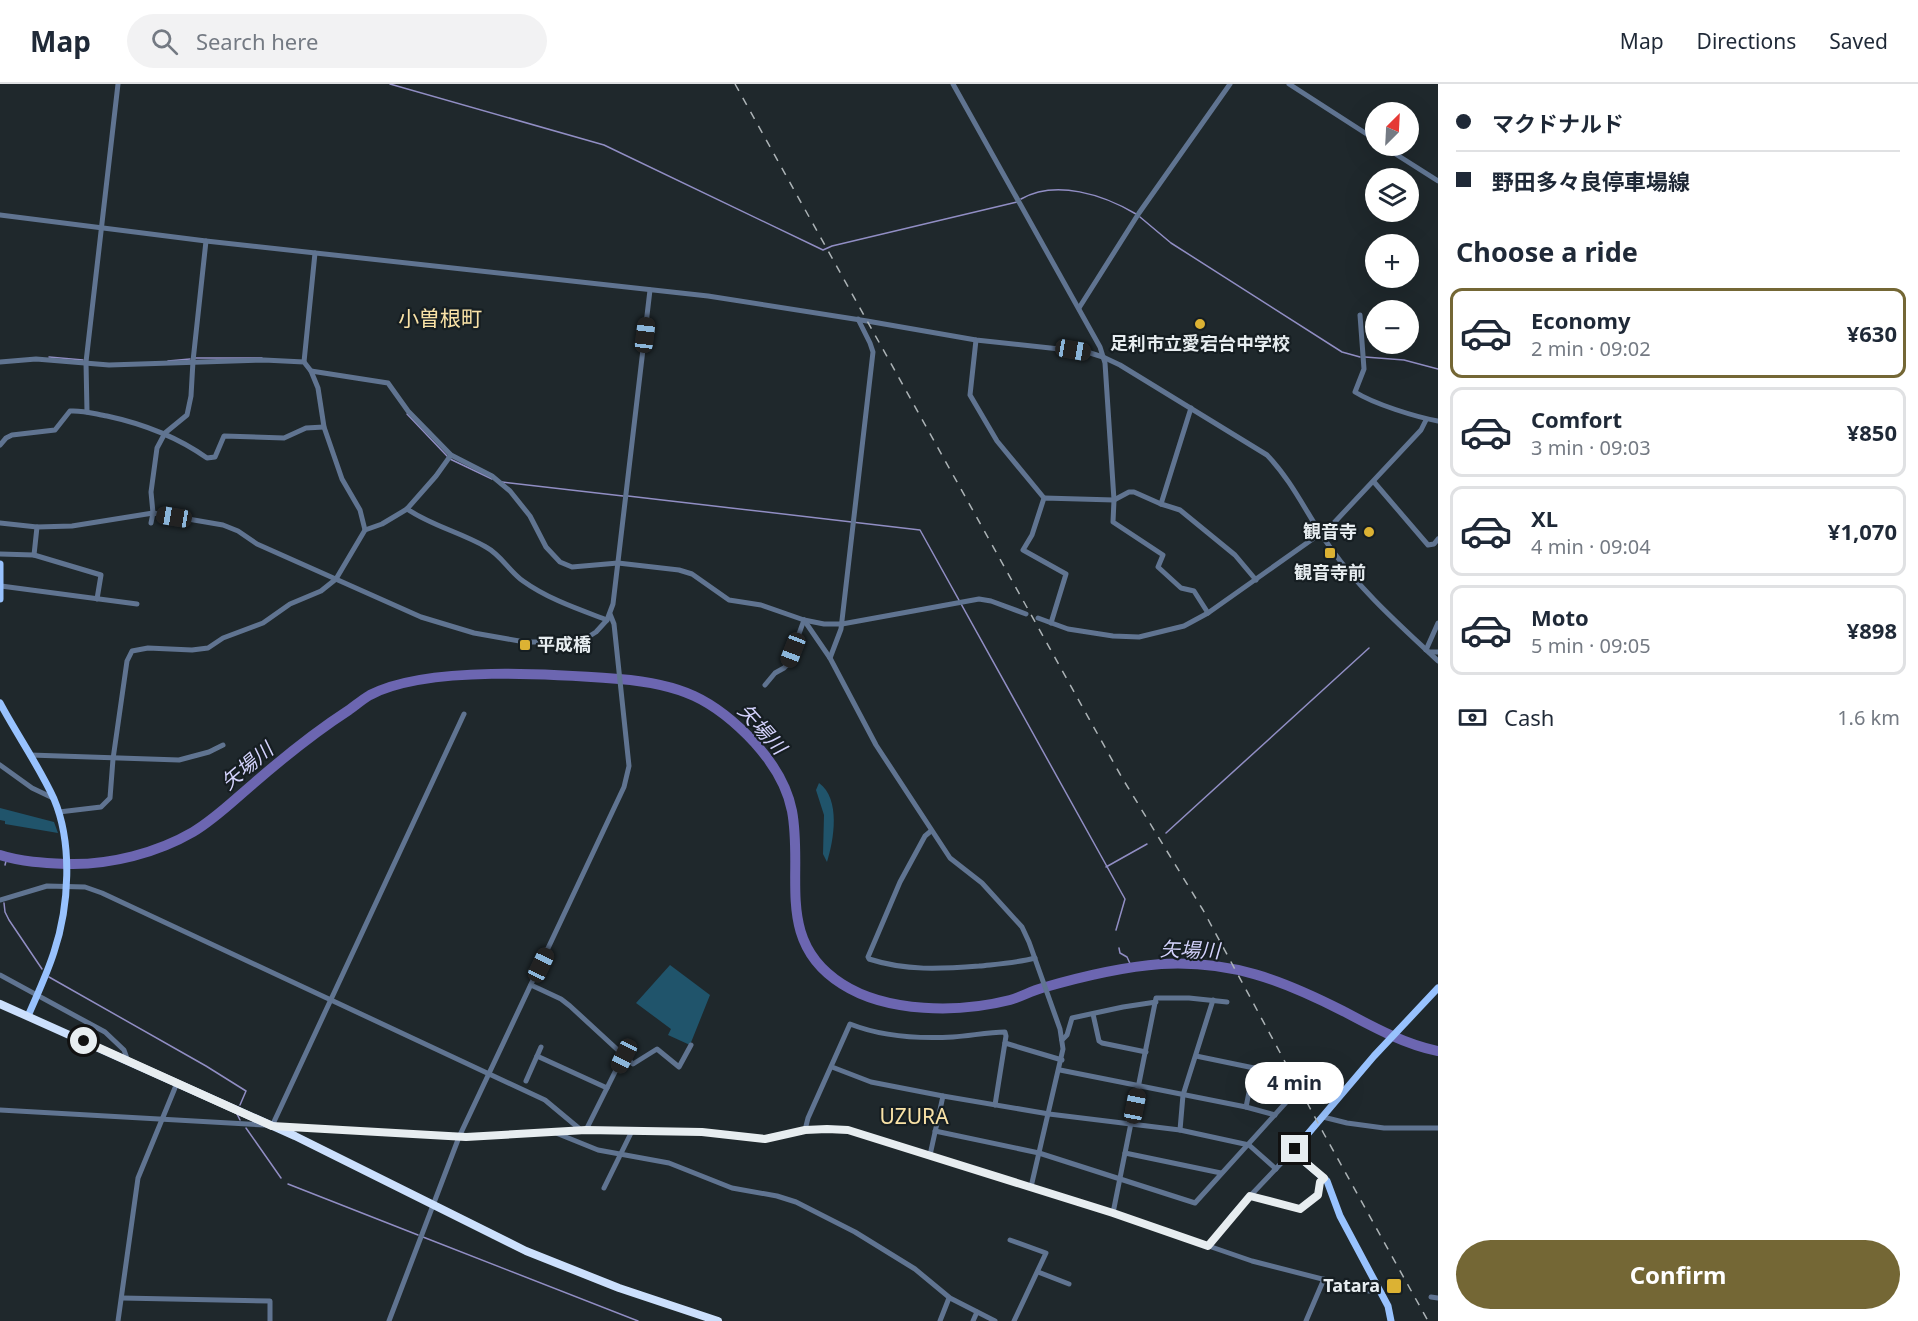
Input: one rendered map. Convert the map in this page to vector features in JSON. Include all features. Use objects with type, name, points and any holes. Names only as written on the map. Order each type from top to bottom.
[{"type":"highway","points":[[0,1004],[272,1126],[526,1251],[619,1288],[718,1321]]},
{"type":"main road","points":[[0,564],[0,599]]},
{"type":"main road","points":[[0,703],[53,798],[65,834],[66,885],[63,914],[54,953],[28,1016]]},
{"type":"main road","points":[[1392,1320],[1389,1306],[1340,1216],[1330,1187],[1324,1178],[1298,1156],[1295,1149],[1438,988]]},
{"type":"street","points":[[87,412],[86,362],[118,84]]},
{"type":"street","points":[[953,84],[1079,308],[1103,357],[1113,522],[1163,555],[1158,567],[1181,588],[1194,591],[1208,613]]},
{"type":"street","points":[[1079,308],[1137,215],[1230,84]]},
{"type":"street","points":[[1289,84],[1365,133]]},
{"type":"street","points":[[1399,156],[1438,181]]},
{"type":"street","points":[[0,215],[207,241],[764,304],[976,340],[1073,350],[1103,357],[1120,365],[1267,455],[1291,484],[1320,534],[1348,571],[1368,594],[1438,661]]},
{"type":"street","points":[[151,523],[153,513],[151,492],[157,448],[165,433],[187,415],[194,377],[193,361],[207,241]]},
{"type":"street","points":[[315,253],[304,362],[311,371],[318,388],[324,427],[342,479],[360,510],[365,530]]},
{"type":"street","points":[[0,523],[72,526],[153,513],[223,525],[238,531],[257,544],[435,622],[474,633],[525,642],[580,642],[596,632],[607,620],[615,596],[650,290]]},
{"type":"street","points":[[1360,315],[1363,373],[1356,392],[1366,399],[1426,420],[1438,421]]},
{"type":"street","points":[[830,658],[842,624],[873,352],[858,319]]},
{"type":"street","points":[[976,340],[970,395],[997,441],[1044,498],[1113,500],[1134,492],[1180,510],[1234,555],[1256,580]]},
{"type":"street","points":[[0,362],[36,359],[109,365],[193,361],[304,362]]},
{"type":"street","points":[[311,371],[388,383],[408,411],[451,455],[501,482],[530,516],[546,547],[560,562],[572,567],[618,563],[686,571],[729,600],[761,605],[804,620],[824,624],[842,624],[980,599],[1026,614]]},
{"type":"street","points":[[1161,504],[1191,408]]},
{"type":"street","points":[[0,446],[6,438],[12,435],[55,430],[70,411],[87,412],[131,422],[165,433],[188,444],[207,458],[215,457],[224,436],[284,438],[306,428],[324,427]]},
{"type":"street","points":[[1038,618],[1085,633],[1139,637],[1184,626],[1208,613],[1320,534],[1374,482],[1421,430],[1426,420]]},
{"type":"street","points":[[59,812],[101,807],[110,798],[113,759],[127,661],[132,651],[148,648],[192,650],[207,648],[223,638],[263,622],[290,604],[321,591],[336,579],[365,530],[382,524],[407,509],[451,455]]},
{"type":"street","points":[[1374,482],[1428,545],[1434,544],[1438,539]]},
{"type":"street","points":[[1044,498],[1032,535],[1023,550],[1066,574],[1051,623]]},
{"type":"street","points":[[407,509],[424,520],[488,548],[522,580],[558,601],[607,620]]},
{"type":"street","points":[[33,555],[37,526]]},
{"type":"street","points":[[0,554],[33,555],[100,575],[97,599]]},
{"type":"street","points":[[1,586],[137,604]]},
{"type":"street","points":[[389,1321],[459,1137],[624,787],[629,766],[614,624],[610,614]]},
{"type":"street","points":[[804,620],[830,658],[876,745],[931,831],[956,865],[982,884],[1022,927],[1036,960],[1062,1040],[1062,1060],[1031,1187]]},
{"type":"street","points":[[765,686],[775,673],[788,664],[804,620]]},
{"type":"street","points":[[1428,651],[1438,623]]},
{"type":"street","points":[[1428,651],[1438,652]]},
{"type":"street","points":[[272,1126],[464,714]]},
{"type":"street","points":[[30,755],[179,760],[209,752],[223,745]]},
{"type":"street","points":[[0,765],[32,788],[53,798]]},
{"type":"street","points":[[931,831],[925,836],[900,882],[869,959],[909,968],[927,969],[1036,960]]},
{"type":"street","points":[[0,900],[47,886],[85,887],[102,893],[545,1100],[584,1130]]},
{"type":"street","points":[[0,975],[105,1032],[124,1050],[128,1060]]},
{"type":"street","points":[[531,985],[561,999],[636,1065],[657,1049],[679,1067],[691,1045]]},
{"type":"street","points":[[1113,1213],[1156,998],[1173,997],[1227,1002]]},
{"type":"street","points":[[1180,1130],[1183,1095],[1213,1000]]},
{"type":"street","points":[[1062,1040],[1067,1035],[1072,1018],[1156,1003]]},
{"type":"street","points":[[1093,1014],[1102,1044],[1146,1052]]},
{"type":"street","points":[[805,1130],[808,1118],[850,1024],[877,1033],[906,1037],[954,1037],[1005,1032],[995,1105]]},
{"type":"street","points":[[1005,1042],[1062,1060]]},
{"type":"street","points":[[526,1081],[541,1047]]},
{"type":"street","points":[[537,1056],[607,1088]]},
{"type":"street","points":[[584,1130],[624,1056]]},
{"type":"street","points":[[935,1131],[1039,1153],[1195,1203],[1289,1100],[1290,1095],[1277,1073],[1196,1056]]},
{"type":"street","points":[[832,1067],[871,1082],[943,1096],[1049,1114],[1180,1130],[1249,1145],[1276,1169]]},
{"type":"street","points":[[1246,1107],[1254,1068]]},
{"type":"street","points":[[1060,1070],[1246,1107],[1275,1115]]},
{"type":"street","points":[[118,1321],[138,1178],[177,1082]]},
{"type":"street","points":[[930,1155],[943,1096]]},
{"type":"street","points":[[0,1110],[459,1137],[584,1130],[720,1133],[765,1139],[805,1130],[848,1130],[1113,1213],[1252,1261],[1369,1291],[1380,1290]]},
{"type":"street","points":[[1323,1117],[1384,1128],[1438,1128]]},
{"type":"street","points":[[604,1188],[632,1131]]},
{"type":"street","points":[[555,1132],[598,1149],[669,1163],[732,1188],[777,1196],[796,1202],[855,1232],[915,1269],[949,1298],[995,1321]]},
{"type":"street","points":[[1125,1153],[1221,1173]]},
{"type":"street","points":[[1208,1246],[1250,1196],[1288,1156]]},
{"type":"street","points":[[1250,1196],[1300,1209],[1318,1195],[1320,1182],[1324,1178]]},
{"type":"street","points":[[1010,1240],[1046,1253],[1014,1321]]},
{"type":"street","points":[[1038,1272],[1069,1284]]},
{"type":"street","points":[[1306,1321],[1324,1279]]},
{"type":"street","points":[[1431,1297],[1438,1298]]},
{"type":"street","points":[[122,1298],[270,1301],[270,1321]]},
{"type":"street","points":[[940,1321],[949,1298]]},
{"type":"street","points":[[973,1321],[977,1312]]},
{"type":"shaded area","points":[[819,783],[831,799],[833,809],[832,843],[827,862],[823,854],[824,815],[816,790]]},
{"type":"shaded area","points":[[0,808],[54,822],[58,833],[5,824],[5,821],[0,820]]},
{"type":"shaded area","points":[[670,965],[710,995],[690,1045],[668,1035],[671,1029],[636,1003]]},
{"type":"waterway","points":[[390,84],[604,145],[823,250],[1017,202]]},
{"type":"waterway","points":[[1021,199],[1049,190],[1080,192],[1109,201],[1136,214]]},
{"type":"waterway","points":[[1140,217],[1171,243],[1342,352],[1360,357]]},
{"type":"waterway","points":[[49,357],[83,360]]},
{"type":"waterway","points":[[1365,357],[1404,360],[1438,369]]},
{"type":"waterway","points":[[195,358],[262,358]]},
{"type":"waterway","points":[[168,361],[190,359]]},
{"type":"waterway","points":[[407,414],[447,456]]},
{"type":"waterway","points":[[450,459],[492,479]]},
{"type":"waterway","points":[[502,482],[623,496]]},
{"type":"waterway","points":[[628,496],[920,530],[1125,899],[1116,930]]},
{"type":"waterway","points":[[1166,833],[1369,648]]},
{"type":"waterway","name":"矢場川","points":[[0,855],[34,862],[84,864],[117,860],[164,846],[193,832],[209,821],[300,745],[365,698],[394,685],[457,675],[492,674],[561,675],[641,681],[678,690],[710,704],[740,728],[767,758],[783,783],[790,801],[795,835],[796,905],[799,927],[807,948],[821,967],[842,984],[860,994],[880,1001],[924,1008],[969,1007],[1010,1000],[1042,988],[1116,970],[1161,964],[1210,965],[1277,981],[1389,1034],[1438,1051]]},
{"type":"waterway","points":[[1106,867],[1147,844]]},
{"type":"waterway","points":[[5,865],[7,857]]},
{"type":"waterway","points":[[4,903],[9,920],[42,969]]},
{"type":"waterway","points":[[1119,948],[1120,953],[1127,957],[1132,968]]},
{"type":"waterway","points":[[49,977],[246,1091],[240,1105]]},
{"type":"waterway","points":[[237,1114],[240,1120]]},
{"type":"waterway","points":[[246,1128],[281,1178]]},
{"type":"waterway","points":[[288,1184],[418,1235]]},
{"type":"waterway","points":[[423,1237],[638,1321]]},
{"type":"railway","points":[[735,84],[1121,776],[1203,910],[1428,1321]]},
{"type":"place","name":"足利市立愛宕台中学校","points":[[1200,324]]},
{"type":"place","name":"観音寺","points":[[1369,532]]},
{"type":"place","name":"観音寺前","points":[[1330,553]]},
{"type":"place","name":"平成橋","points":[[525,645]]},
{"type":"place","name":"Tatara","points":[[1394,1286]]},
{"type":"district","name":"小曽根町","points":[[440,319]]},
{"type":"district","name":"UZURA","points":[[914,1117]]},
{"type":"route","points":[[84,1041],[272,1126],[466,1137],[586,1130],[685,1131],[765,1139],[805,1130],[848,1130],[1113,1213],[1208,1246],[1250,1196],[1300,1209],[1318,1195],[1320,1182],[1324,1178],[1298,1156],[1295,1149]]}]
